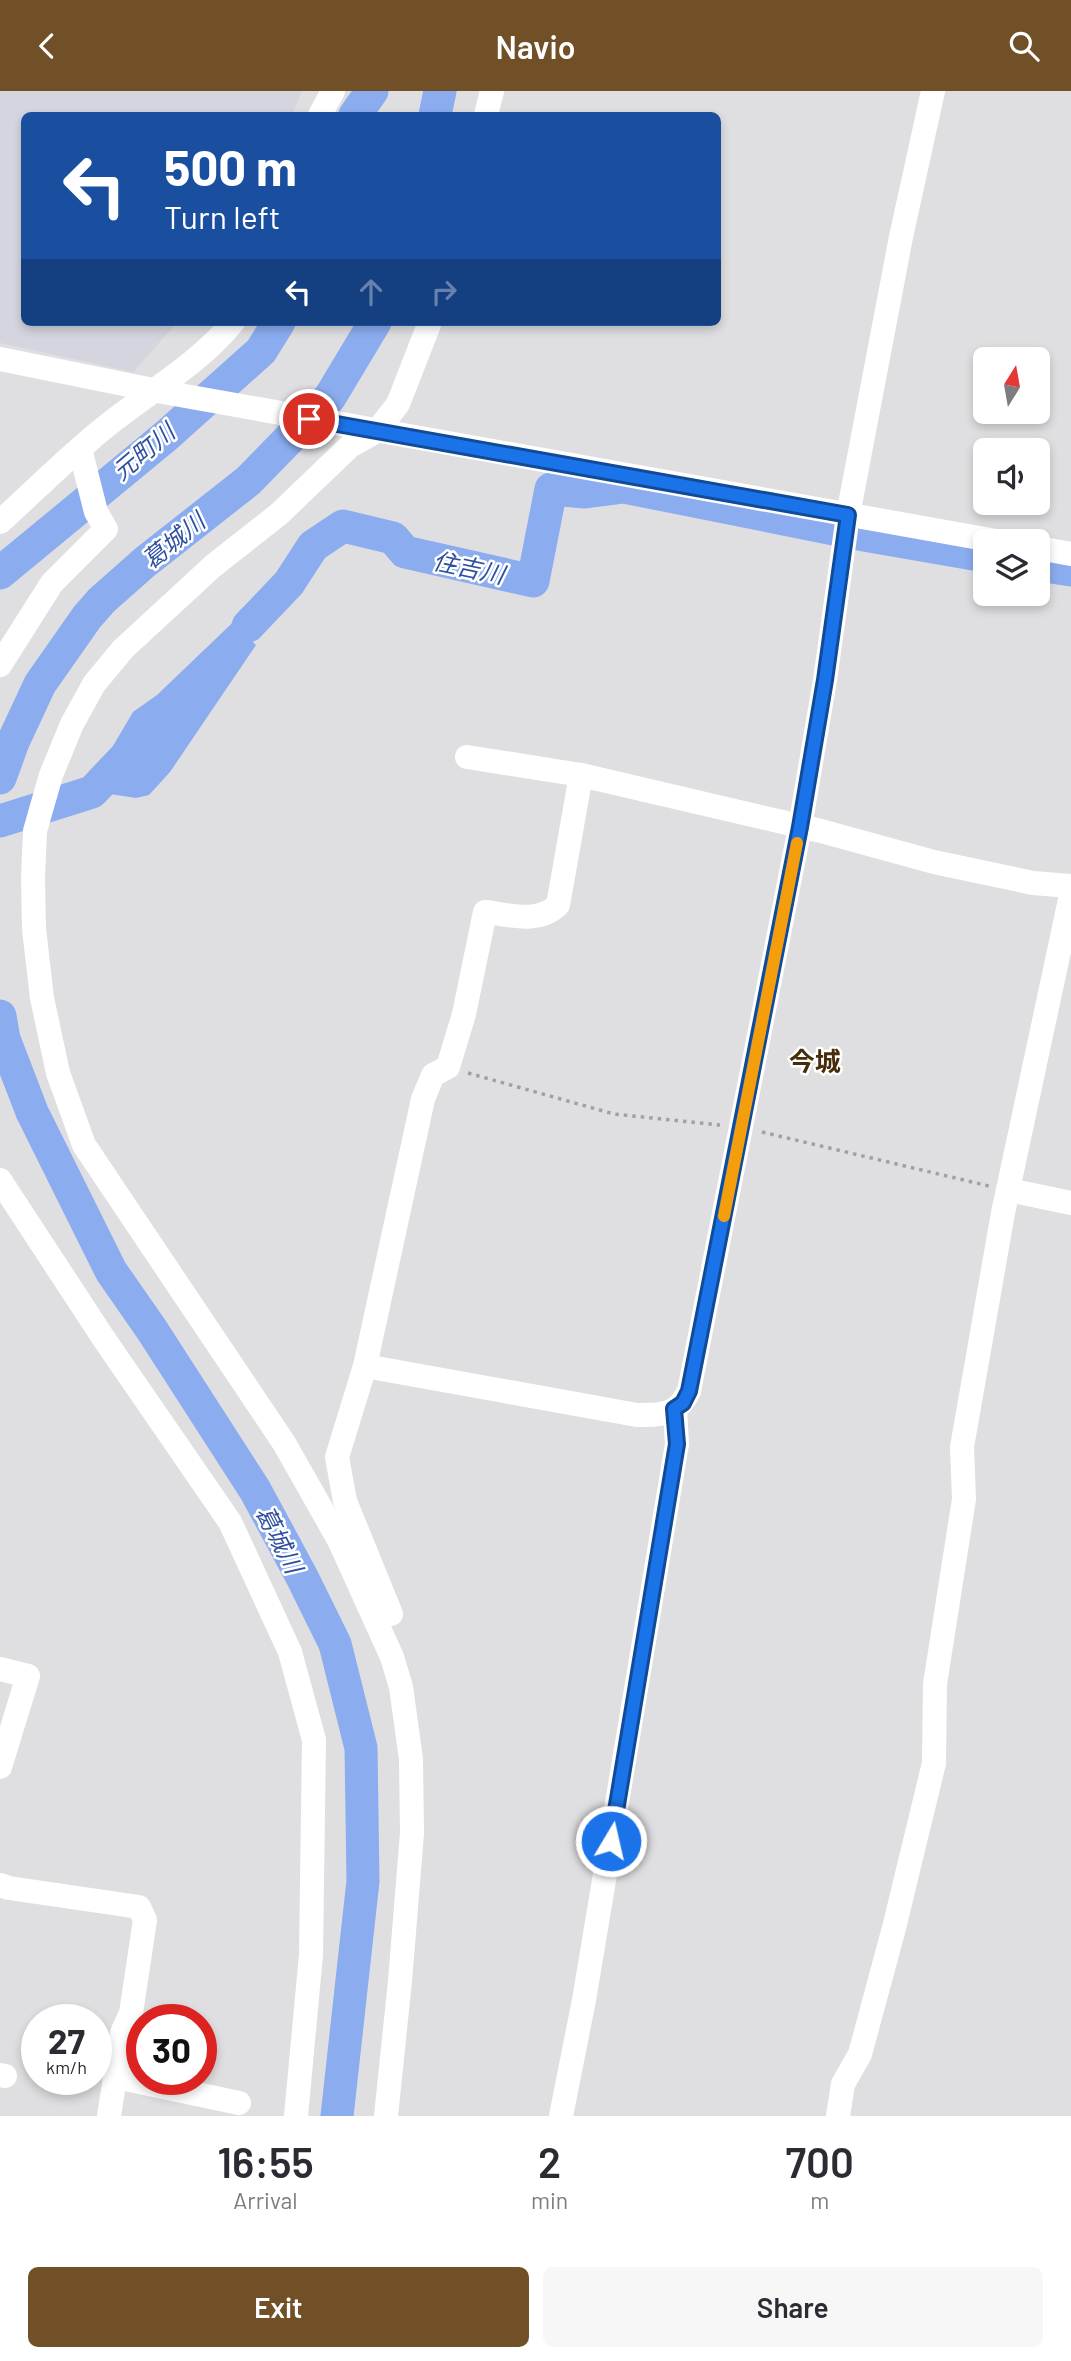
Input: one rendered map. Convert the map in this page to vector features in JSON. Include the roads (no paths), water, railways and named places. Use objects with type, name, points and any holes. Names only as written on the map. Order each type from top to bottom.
[{"type":"street","points":[[322,112],[333,91]]},
{"type":"street","points":[[487,112],[492,91]]},
{"type":"street","points":[[365,1366],[637,1416],[662,1415],[683,1403],[689,1391],[800,827],[848,525],[901,237],[933,91]]},
{"type":"street","points":[[0,522],[83,460],[92,437],[159,392],[220,339],[230,326]]},
{"type":"street","points":[[386,2116],[412,1833],[411,1759],[401,1688],[392,1657],[339,1540],[284,1443],[85,1145],[58,1073],[42,998],[34,929],[33,878],[35,831],[51,775],[72,724],[94,684],[123,649],[213,566],[279,514],[367,429],[398,404],[428,326]]},
{"type":"street","points":[[0,359],[848,525],[973,539]]},
{"type":"street","points":[[0,665],[52,583],[106,529],[96,512],[83,460]]},
{"type":"street","points":[[1050,550],[1071,554]]},
{"type":"street","points":[[467,757],[580,775],[934,862],[1033,883],[1071,886]]},
{"type":"street","points":[[392,1657],[393,1621],[345,1501],[337,1457],[365,1366],[423,1099],[432,1075],[448,1067],[464,1014],[485,912],[535,917],[548,914],[558,905],[580,775]]},
{"type":"street","points":[[838,2116],[843,2084],[860,2054],[934,1763],[935,1684],[964,1499],[962,1447],[1009,1190],[1071,895]]},
{"type":"street","points":[[0,1180],[104,1339],[230,1523],[290,1652],[314,1740],[311,1955],[296,2116]]},
{"type":"street","points":[[1009,1190],[1071,1203]]},
{"type":"street","points":[[562,2116],[584,2000],[677,1444],[674,1409]]},
{"type":"street","points":[[0,1669],[28,1676],[0,1767]]},
{"type":"street","points":[[0,1885],[139,1907],[145,1920],[131,2013],[122,2033],[108,2116]]},
{"type":"street","points":[[116,2077],[126,2078]]},
{"type":"street","points":[[217,2095],[239,2103]]},
{"type":"water","points":[[272,585],[280,594],[250,639],[256,645],[170,772],[149,795],[136,798],[97,792],[110,751],[133,712],[157,695]]},
{"type":"waterway","name":"元町川","points":[[357,112],[372,91]]},
{"type":"waterway","name":"葛城川","points":[[436,112],[440,91]]},
{"type":"waterway","name":"元町川","points":[[0,573],[166,436],[261,351],[277,326]]},
{"type":"waterway","name":"葛城川","points":[[0,778],[13,742],[40,684],[87,617],[145,562],[248,481],[330,397],[373,326]]},
{"type":"waterway","name":"住吉川","points":[[248,626],[289,583],[313,546],[343,526],[393,538],[405,552],[533,581],[551,489],[585,492],[624,487],[973,554]]},
{"type":"waterway","name":"住吉川","points":[[1050,567],[1071,570]]},
{"type":"waterway","name":"住吉川","points":[[0,821],[92,792],[130,752]]},
{"type":"waterway","name":"葛城川","points":[[0,1016],[4,1039],[32,1112],[111,1271],[255,1490],[335,1644],[361,1748],[363,1881],[337,2116]]},
{"type":"district","name":"今城","points":[[815,1060]]}]
